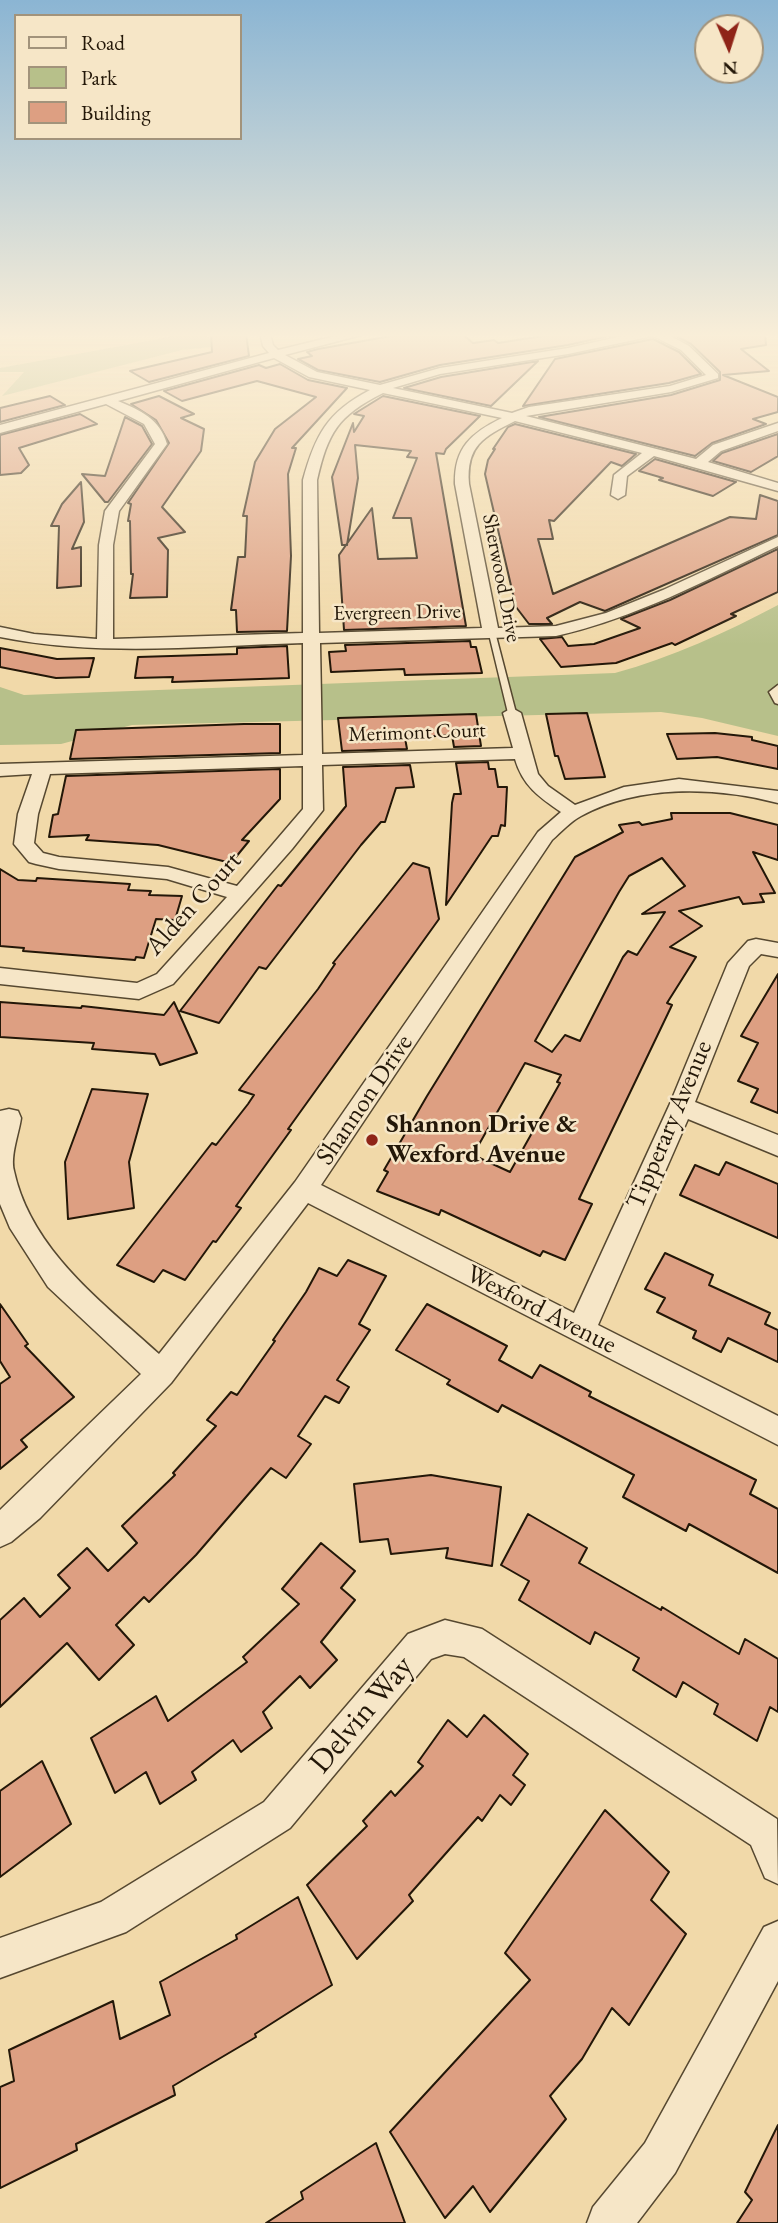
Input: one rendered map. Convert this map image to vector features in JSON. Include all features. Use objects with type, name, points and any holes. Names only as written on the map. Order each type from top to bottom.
[{"type":"street","points":[[105,644],[106,545],[112,511],[161,444],[160,437]]},
{"type":"street","name":"Alden Court","points":[[0,976],[139,991],[165,979],[313,810],[310,480],[322,437]]},
{"type":"street","name":"Sherwood Drive","points":[[481,437],[462,460],[463,484],[491,632]]},
{"type":"street","points":[[592,437],[698,463],[778,488]]},
{"type":"street","points":[[698,463],[718,448],[750,437]]},
{"type":"street","points":[[618,495],[621,475],[651,452]]},
{"type":"street","name":"Evergreen Drive","points":[[0,632],[34,639],[105,644],[556,631],[589,625],[778,541]]},
{"type":"street","points":[[512,713],[529,775],[541,790],[573,812]]},
{"type":"street","name":"Merimont Court","points":[[313,758],[523,752]]},
{"type":"street","points":[[0,770],[313,758]]},
{"type":"street","points":[[43,768],[28,814],[24,844],[36,858],[59,863],[168,873],[242,894]]},
{"type":"street","name":"Shannon Drive","points":[[0,1531],[29,1507],[161,1374],[304,1189],[545,836],[573,812],[624,793],[679,785],[767,793],[778,797]]},
{"type":"street","name":"Tipperary Avenue","points":[[581,1330],[681,1105],[739,963],[756,946],[778,950]]},
{"type":"street","points":[[681,1105],[778,1146]]},
{"type":"street","points":[[9,1118],[0,1169],[19,1220],[58,1279],[161,1374]]},
{"type":"street","name":"Wexford Avenue","points":[[304,1189],[778,1432]]},
{"type":"street","name":"Delvin Way","points":[[0,1958],[112,1918],[277,1815],[420,1646],[445,1637],[470,1641],[764,1832],[778,1865]]},
{"type":"street","points":[[609,2223],[660,2158],[778,1941]]},
{"type":"lane","name":"Sherwood Drive","points":[[491,632],[512,713]]},
{"type":"lane","points":[[778,688],[773,696],[778,701]]},
{"type":"green space","points":[[778,605],[778,736],[702,718],[661,712],[132,725],[61,744],[0,745],[0,687],[24,695],[615,673],[698,644]]},
{"type":"building","points":[[0,437],[56,437],[19,448],[29,465],[21,473],[0,475]]},
{"type":"building","points":[[118,437],[148,437],[152,444],[108,502],[105,502],[82,474],[105,476]]},
{"type":"building","points":[[165,437],[203,437],[201,451],[162,507],[185,532],[158,538],[168,550],[167,597],[130,598],[133,574],[128,521],[131,504],[128,503],[169,443]]},
{"type":"building","points":[[270,437],[302,437],[292,448],[296,448],[288,474],[291,556],[287,631],[237,632],[236,610],[231,610],[238,557],[245,557],[247,516],[243,516],[255,462]]},
{"type":"building","points":[[348,437],[459,437],[444,454],[436,453],[466,626],[344,630],[339,555],[346,545],[342,545],[332,477]],"holes":[[[355,445],[411,451],[407,457],[417,458],[393,518],[411,518],[417,558],[378,559],[372,508],[347,543],[358,478]]]},
{"type":"building","points":[[501,437],[566,437],[636,454],[622,466],[611,462],[554,521],[549,520],[553,539],[538,539],[553,594],[730,517],[756,519],[760,495],[778,501],[778,535],[605,611],[580,602],[547,618],[552,624],[529,624],[516,607],[485,474],[493,449]]},
{"type":"building","points":[[618,437],[730,437],[712,443],[695,456]]},
{"type":"building","points":[[770,437],[778,437],[778,456],[751,472],[713,461],[722,453]]},
{"type":"building","points":[[655,459],[736,482],[713,496],[659,480],[663,478],[639,471]]},
{"type":"building","points":[[81,482],[84,522],[72,549],[81,547],[81,586],[57,588],[59,526],[51,526],[62,504]]},
{"type":"building","points":[[778,549],[778,592],[731,614],[736,616],[675,645],[672,643],[616,663],[561,667],[540,639],[562,637],[568,646],[594,644],[640,628],[621,619],[670,600]]},
{"type":"building","points":[[470,641],[471,647],[476,647],[482,673],[405,675],[404,669],[331,672],[329,652],[346,651],[345,645]]},
{"type":"building","points":[[287,646],[289,678],[172,682],[173,677],[135,678],[138,657],[237,654],[237,648]]},
{"type":"building","points":[[0,648],[57,659],[94,658],[89,677],[56,678],[0,667]]},
{"type":"building","points":[[587,713],[605,777],[565,779],[558,756],[555,756],[546,714]]},
{"type":"building","points":[[476,714],[481,746],[454,747],[452,735],[405,738],[407,749],[342,751],[338,718]]},
{"type":"building","points":[[280,724],[280,753],[70,759],[76,730]]},
{"type":"building","points":[[715,733],[752,737],[752,740],[778,746],[778,769],[717,757],[677,759],[667,734]]},
{"type":"building","points":[[488,762],[489,769],[495,769],[498,787],[507,787],[505,826],[501,825],[498,836],[492,836],[446,905],[452,803],[454,794],[461,794],[456,763]]},
{"type":"building","points":[[410,765],[414,787],[396,788],[385,822],[381,822],[361,845],[266,969],[259,967],[219,1023],[180,1011],[278,885],[281,886],[346,806],[343,767]]},
{"type":"building","points":[[280,769],[280,799],[242,840],[249,841],[231,863],[158,845],[86,840],[89,835],[49,837],[53,815],[58,814],[66,776]]},
{"type":"building","points":[[671,813],[730,813],[778,825],[778,860],[753,852],[775,893],[760,894],[764,902],[743,904],[739,897],[679,911],[702,926],[670,947],[696,957],[667,1003],[672,1005],[579,1199],[592,1204],[565,1260],[543,1251],[540,1256],[441,1210],[439,1215],[377,1191],[388,1172],[384,1170],[427,1096],[575,857],[623,832],[619,825],[639,822],[642,825],[672,819]],"holes":[[[662,858],[685,886],[642,914],[665,912],[637,955],[628,951],[623,957],[580,1041],[565,1035],[552,1052],[535,1041],[619,892],[629,876]],[[525,1063],[561,1075],[557,1082],[560,1083],[510,1172],[473,1155]]]},
{"type":"building","points":[[413,863],[429,868],[439,919],[288,1129],[291,1130],[236,1206],[241,1208],[216,1242],[213,1241],[185,1280],[163,1270],[154,1282],[117,1265],[212,1143],[216,1145],[248,1104],[254,1095],[239,1090],[318,989],[335,964],[333,963]]},
{"type":"building","points":[[0,869],[18,880],[36,881],[37,878],[130,884],[128,890],[151,891],[149,895],[182,896],[175,920],[156,919],[144,958],[136,957],[135,960],[23,951],[24,948],[0,946]]},
{"type":"building","points":[[778,974],[778,1113],[751,1102],[758,1089],[738,1081],[758,1043],[741,1036]]},
{"type":"building","points":[[0,1002],[82,1006],[164,1015],[174,1002],[197,1053],[160,1065],[155,1054],[92,1049],[94,1043],[0,1037]]},
{"type":"building","points":[[92,1089],[148,1094],[129,1162],[134,1208],[68,1219],[65,1162]]},
{"type":"building","points":[[726,1162],[778,1184],[778,1238],[680,1195],[695,1165],[719,1175]]},
{"type":"building","points":[[665,1253],[713,1275],[709,1285],[770,1313],[765,1324],[778,1330],[778,1362],[728,1338],[721,1352],[693,1338],[696,1331],[657,1312],[665,1298],[645,1289]]},
{"type":"building","points":[[348,1260],[386,1276],[359,1324],[370,1330],[337,1380],[349,1387],[339,1403],[325,1396],[298,1436],[311,1444],[286,1478],[271,1468],[196,1555],[149,1602],[144,1597],[116,1625],[134,1645],[99,1680],[67,1643],[0,1707],[0,1620],[24,1598],[40,1617],[70,1588],[58,1575],[87,1548],[108,1571],[137,1543],[122,1526],[175,1475],[173,1473],[216,1426],[207,1420],[231,1392],[237,1395],[275,1341],[273,1340],[319,1268],[337,1276]]},
{"type":"building","points":[[0,1304],[28,1344],[25,1346],[74,1397],[21,1440],[27,1447],[0,1469],[0,1384],[10,1377],[0,1361]]},
{"type":"building","points":[[427,1304],[507,1346],[499,1360],[532,1378],[540,1365],[591,1392],[589,1396],[756,1480],[750,1494],[778,1509],[778,1573],[689,1524],[686,1531],[623,1497],[634,1475],[502,1405],[498,1412],[447,1384],[450,1380],[396,1350]]},
{"type":"building","points":[[431,1475],[501,1487],[492,1566],[446,1558],[448,1548],[391,1554],[388,1539],[360,1542],[354,1484]]},
{"type":"building","points":[[528,1514],[587,1548],[579,1563],[661,1610],[662,1607],[739,1654],[745,1639],[778,1659],[778,1712],[770,1707],[757,1741],[714,1714],[718,1704],[683,1682],[676,1697],[633,1670],[639,1658],[595,1632],[590,1644],[519,1600],[529,1581],[501,1565]]},
{"type":"building","points":[[321,1543],[355,1571],[341,1588],[355,1600],[321,1642],[337,1660],[310,1688],[300,1676],[263,1712],[272,1728],[241,1752],[233,1740],[192,1772],[196,1780],[160,1804],[146,1772],[115,1793],[91,1738],[156,1696],[168,1721],[247,1662],[243,1657],[299,1604],[282,1589]]},
{"type":"building","points":[[484,1715],[528,1754],[513,1775],[525,1785],[511,1805],[500,1795],[482,1821],[478,1817],[409,1895],[413,1901],[357,1959],[307,1885],[367,1826],[363,1821],[391,1791],[395,1796],[423,1766],[418,1762],[448,1720],[467,1737]]},
{"type":"building","points":[[42,1761],[71,1824],[0,1877],[0,1791]]},
{"type":"building","points":[[605,1810],[669,1872],[651,1900],[686,1934],[629,2025],[612,2008],[582,2059],[550,2096],[566,2119],[490,2212],[473,2186],[445,2218],[390,2132],[530,1980],[505,1953]]},
{"type":"building","points":[[298,1897],[332,1985],[255,2034],[256,2037],[173,2086],[175,2095],[76,2144],[77,2150],[0,2188],[0,2087],[14,2081],[9,2050],[113,2001],[120,2039],[170,2015],[160,1982],[237,1939],[236,1935]]},
{"type":"building","points":[[778,2125],[778,2223],[737,2223],[752,2200],[745,2192]]},
{"type":"building","points":[[376,2143],[405,2223],[266,2223],[303,2199],[301,2192]]},
{"type":"place","name":"Shannon Drive & Wexford Avenue","points":[[372,1140]]}]
